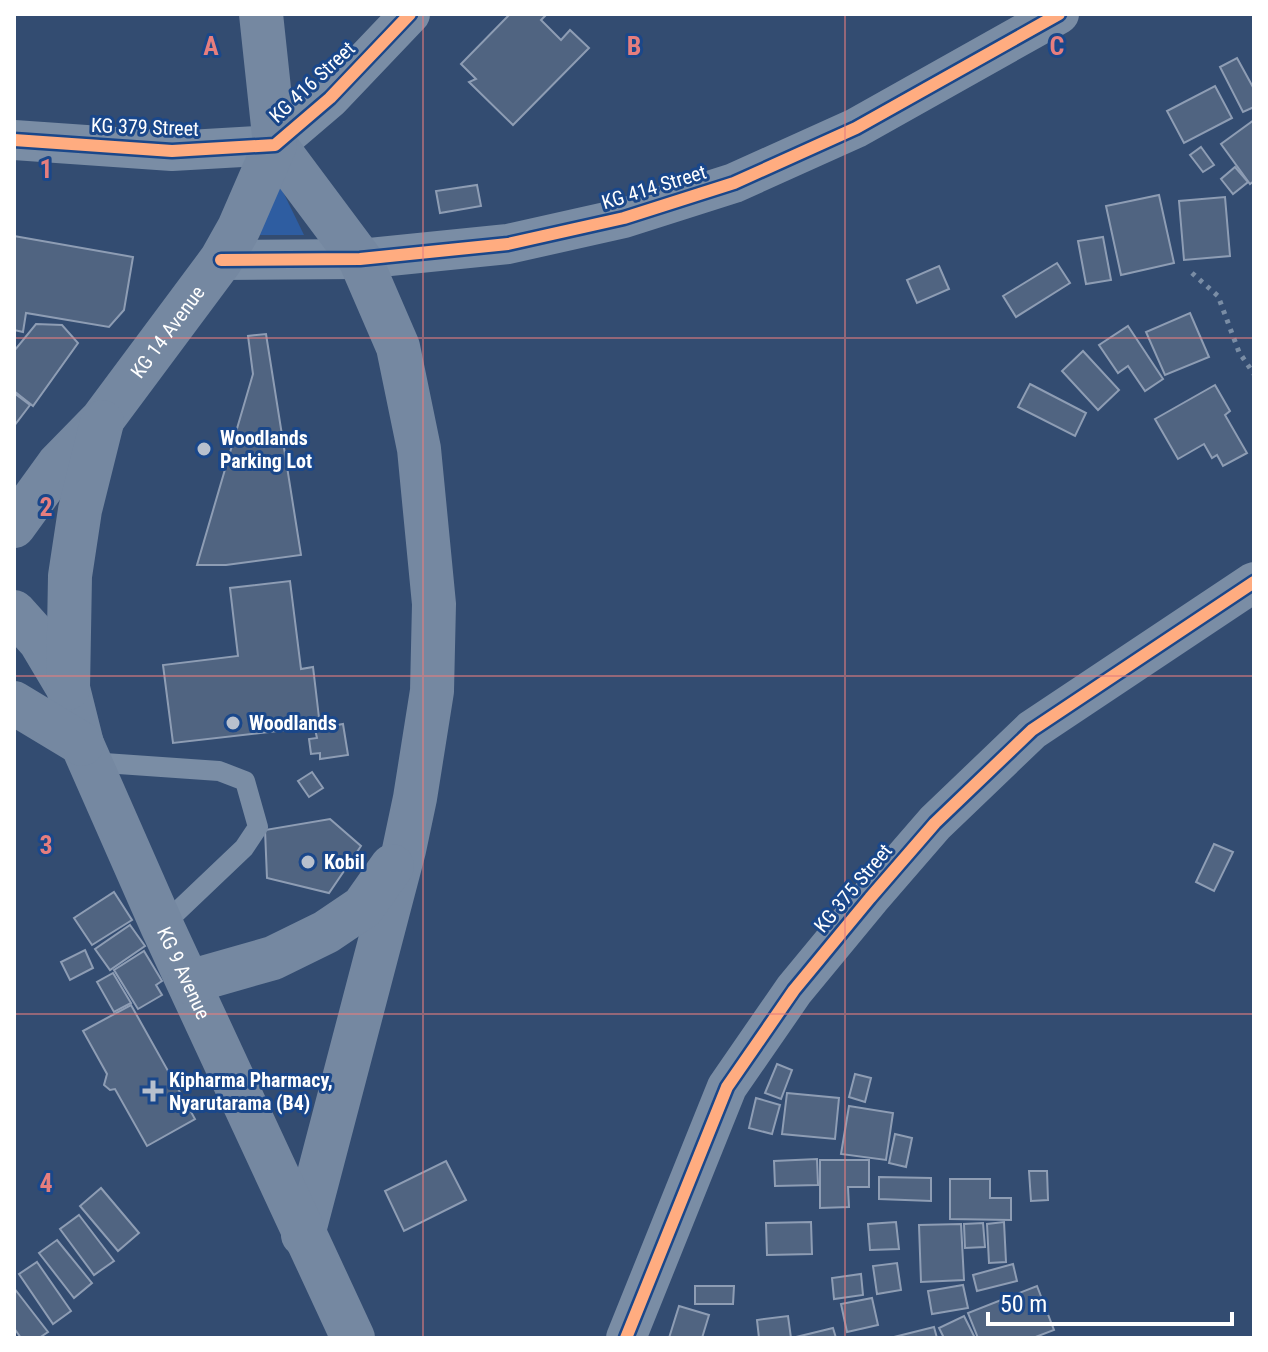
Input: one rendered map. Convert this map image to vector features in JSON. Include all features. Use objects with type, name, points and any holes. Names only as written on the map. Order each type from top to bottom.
[{"type":"main road","name":"KG 14 Avenue","points":[[14,526],[58,465],[102,420],[221,260],[239,228],[275,145],[261,14]]},
{"type":"main road","points":[[275,145],[360,259],[398,347],[419,449],[434,604],[432,691],[415,798],[303,1235]]},
{"type":"main road","name":"KG 14 Avenue","points":[[68,688],[70,576],[80,510],[102,420]]},
{"type":"main road","name":"KG 9 Avenue","points":[[14,612],[40,641],[68,688],[86,753],[303,1235],[353,1338]]},
{"type":"main road","points":[[14,703],[86,753]]},
{"type":"main road","points":[[189,982],[273,958],[326,932],[363,907],[404,850]]},
{"type":"street","name":"KG 416 Street","points":[[275,145],[330,98],[410,14]]},
{"type":"street","name":"KG 414 Street","points":[[221,260],[360,259],[508,244],[624,218],[734,183],[856,128],[1059,14]]},
{"type":"street","name":"KG 379 Street","points":[[14,140],[172,151],[275,145]]},
{"type":"street","name":"KG 375 Street","points":[[626,1338],[727,1087],[794,990],[870,898],[935,823],[1032,730],[1254,582]]},
{"type":"lane","points":[[86,753],[219,771],[245,781],[258,827],[244,848],[162,926]]},
{"type":"path","points":[[1192,273],[1218,296],[1239,352],[1254,374]]},
{"type":"shaded area","points":[[270,165],[304,235],[247,235]]},
{"type":"building","points":[[510,14],[547,14],[541,20],[561,40],[570,30],[589,48],[513,125],[469,82],[476,79],[461,64]]},
{"type":"building","points":[[1237,58],[1254,89],[1254,107],[1243,112],[1220,67]]},
{"type":"building","points":[[1215,86],[1232,118],[1184,143],[1167,111]]},
{"type":"building","points":[[1254,120],[1254,181],[1250,184],[1221,144]]},
{"type":"building","points":[[1201,147],[1214,165],[1203,172],[1190,155]]},
{"type":"building","points":[[1235,167],[1248,182],[1233,194],[1221,179]]},
{"type":"building","points":[[477,185],[481,206],[440,213],[436,191]]},
{"type":"building","points":[[1159,195],[1174,263],[1121,275],[1106,206]]},
{"type":"building","points":[[1225,197],[1230,256],[1184,260],[1179,201]]},
{"type":"building","points":[[14,236],[133,257],[124,310],[109,327],[26,313],[23,332],[14,330]]},
{"type":"building","points":[[1103,237],[1111,280],[1086,284],[1078,241]]},
{"type":"building","points":[[1057,263],[1070,283],[1016,317],[1003,296]]},
{"type":"building","points":[[939,266],[949,289],[917,303],[907,280]]},
{"type":"building","points":[[1190,313],[1209,357],[1165,375],[1146,332]]},
{"type":"building","points":[[36,324],[62,325],[78,343],[33,406],[14,391],[14,351]]},
{"type":"building","points":[[1128,326],[1163,379],[1145,391],[1128,366],[1118,373],[1099,345]]},
{"type":"building","points":[[266,334],[301,555],[226,565],[197,565],[253,374],[248,336]]},
{"type":"building","points":[[1083,351],[1119,390],[1098,410],[1062,371]]},
{"type":"building","points":[[1030,384],[1086,413],[1075,436],[1018,407]]},
{"type":"building","points":[[1215,385],[1230,411],[1225,415],[1247,453],[1223,466],[1217,455],[1212,458],[1204,444],[1178,459],[1155,419]]},
{"type":"building","points":[[14,393],[30,405],[14,426]]},
{"type":"building","points":[[290,581],[301,669],[313,667],[320,726],[173,743],[163,665],[238,656],[230,588]]},
{"type":"building","points":[[343,724],[348,755],[320,759],[320,753],[311,754],[309,739],[317,738],[315,729]]},
{"type":"building","points":[[312,772],[323,788],[309,797],[298,781]]},
{"type":"building","name":"Kobil","points":[[330,819],[361,846],[329,893],[267,878],[265,830]]},
{"type":"building","points":[[1214,844],[1233,852],[1214,891],[1196,882]]},
{"type":"building","points":[[114,892],[132,920],[92,945],[74,918]]},
{"type":"building","points":[[130,925],[145,946],[110,970],[95,949]]},
{"type":"building","points":[[85,950],[93,968],[70,980],[61,962]]},
{"type":"building","points":[[144,951],[162,981],[156,985],[162,995],[138,1009],[114,970]]},
{"type":"building","points":[[113,973],[131,1003],[114,1012],[97,982]]},
{"type":"building","points":[[131,1005],[195,1119],[147,1146],[115,1089],[110,1090],[104,1085],[107,1074],[83,1031]]},
{"type":"building","points":[[777,1064],[792,1070],[781,1099],[765,1093]]},
{"type":"building","points":[[855,1074],[871,1078],[865,1102],[849,1097]]},
{"type":"building","points":[[787,1093],[839,1098],[835,1139],[782,1134]]},
{"type":"building","points":[[756,1098],[780,1105],[772,1134],[749,1128]]},
{"type":"building","points":[[849,1106],[893,1113],[886,1160],[841,1154]]},
{"type":"building","points":[[895,1134],[912,1138],[906,1167],[889,1163]]},
{"type":"building","points":[[817,1159],[818,1185],[775,1186],[774,1161]]},
{"type":"building","points":[[820,1160],[869,1160],[869,1187],[848,1187],[849,1207],[820,1208]]},
{"type":"building","points":[[446,1161],[466,1200],[404,1231],[385,1191]]},
{"type":"building","points":[[1029,1171],[1047,1171],[1048,1200],[1031,1201]]},
{"type":"building","points":[[879,1177],[931,1178],[931,1201],[879,1199]]},
{"type":"building","points":[[950,1179],[990,1179],[990,1198],[1011,1198],[1011,1220],[950,1219]]},
{"type":"building","points":[[101,1188],[139,1233],[118,1251],[80,1206]]},
{"type":"building","points":[[79,1215],[114,1261],[94,1275],[60,1229]]},
{"type":"building","points":[[811,1222],[812,1254],[767,1255],[766,1223]]},
{"type":"building","points":[[896,1222],[899,1249],[870,1250],[868,1224]]},
{"type":"building","points":[[1004,1222],[1006,1262],[989,1263],[987,1224]]},
{"type":"building","points":[[983,1223],[985,1247],[965,1248],[964,1224]]},
{"type":"building","points":[[961,1224],[964,1280],[921,1282],[919,1225]]},
{"type":"building","points":[[57,1240],[92,1283],[74,1298],[39,1253]]},
{"type":"building","points":[[37,1262],[71,1311],[53,1324],[19,1274]]},
{"type":"building","points":[[897,1263],[901,1290],[877,1294],[873,1266]]},
{"type":"building","points":[[1013,1264],[1017,1281],[977,1291],[973,1275]]},
{"type":"building","points":[[861,1274],[863,1295],[834,1299],[832,1278]]},
{"type":"building","points":[[963,1285],[968,1308],[932,1314],[928,1291]]},
{"type":"building","points":[[695,1286],[734,1286],[733,1304],[695,1304]]},
{"type":"building","points":[[1037,1286],[1054,1330],[1033,1338],[978,1338],[968,1313]]},
{"type":"building","points":[[14,1288],[48,1332],[39,1338],[21,1338],[14,1328]]},
{"type":"building","points":[[872,1298],[878,1325],[847,1332],[841,1304]]},
{"type":"building","points":[[679,1306],[709,1315],[702,1338],[669,1338]]},
{"type":"building","points":[[788,1316],[791,1338],[759,1338],[757,1320]]},
{"type":"building","points":[[964,1316],[975,1338],[944,1338],[939,1328]]},
{"type":"building","points":[[934,1327],[937,1338],[890,1338]]},
{"type":"building","points":[[833,1328],[836,1338],[796,1337]]},
{"type":"cycle path","points":[[14,140],[172,151],[275,145],[330,98],[410,14]]},
{"type":"cycle path","points":[[221,260],[360,259],[508,244],[624,218],[734,183],[856,128],[1059,14]]},
{"type":"cycle path","points":[[626,1338],[727,1087],[794,990],[870,898],[935,823],[1032,730],[1254,582]]},
{"type":"place","name":"Woodlands Parking Lot","points":[[204,449]]},
{"type":"place","name":"Woodlands","points":[[233,723]]},
{"type":"place","name":"Kobil","points":[[308,862]]},
{"type":"place","name":"Kipharma Pharmacy, Nyarutarama (B4)","points":[[153,1091]]}]
